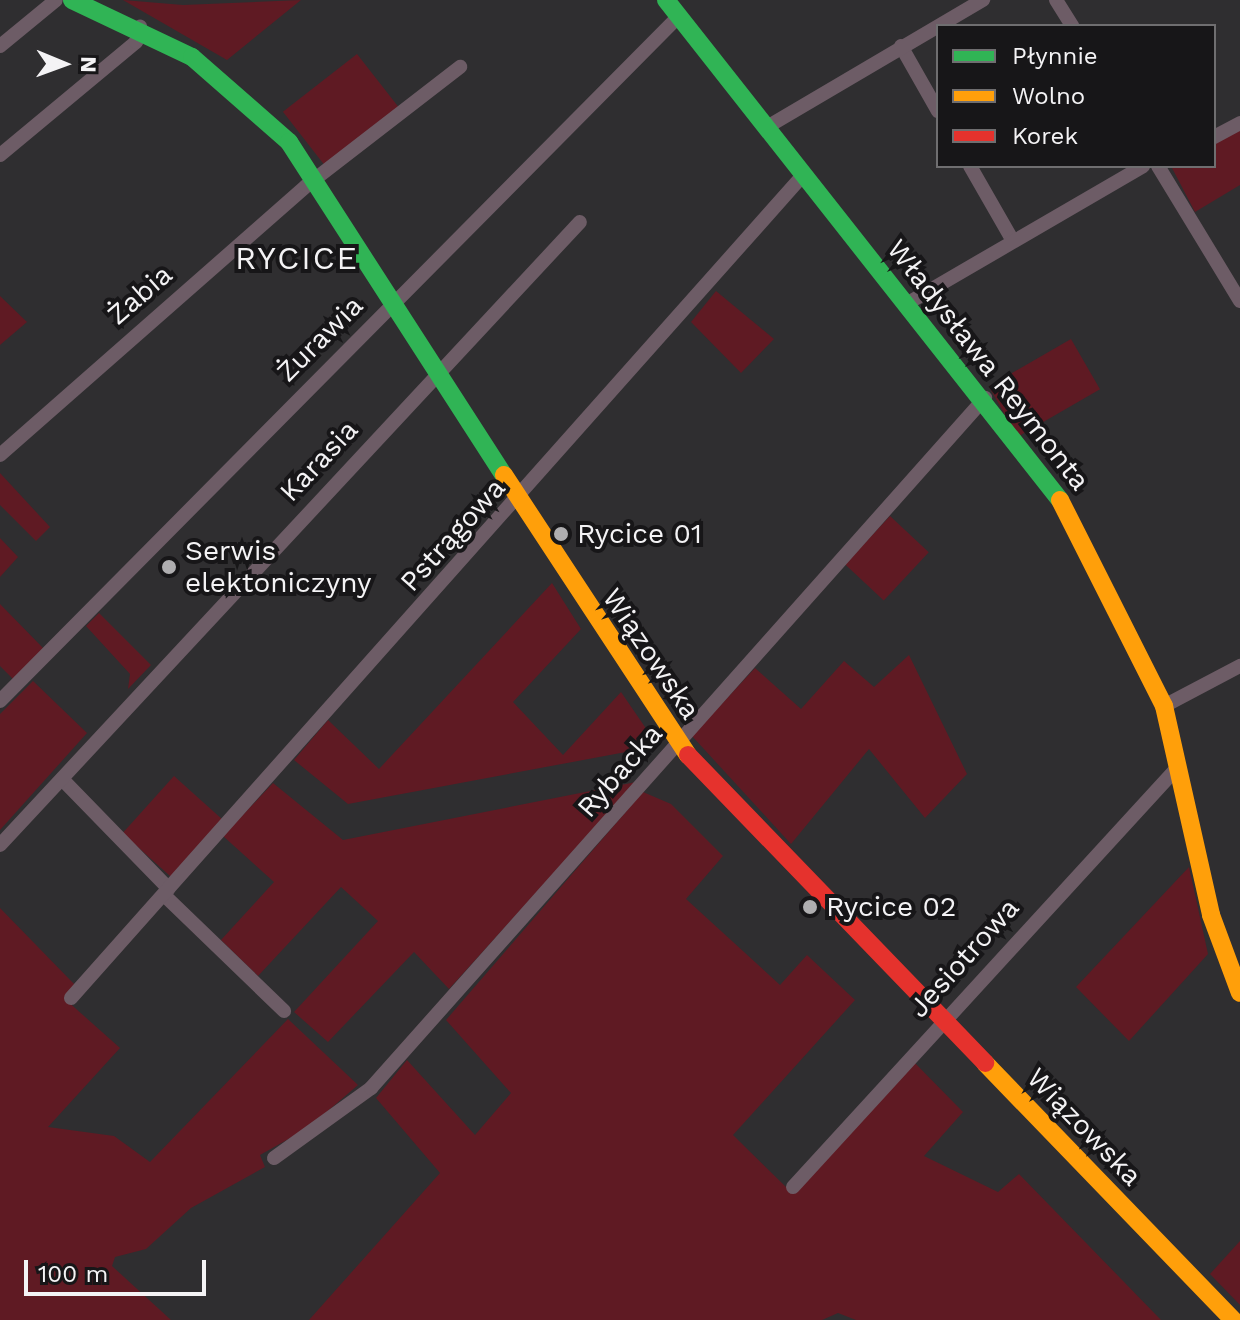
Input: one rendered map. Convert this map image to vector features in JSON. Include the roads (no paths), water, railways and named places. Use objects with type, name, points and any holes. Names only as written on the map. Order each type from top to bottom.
[{"type":"main road","name":"Wiązowska","points":[[72,0],[140,27],[247,100],[317,179],[443,373],[519,501],[679,746],[941,1021],[1233,1320]]},
{"type":"main road","name":"Władysława Reymonta","points":[[666,0],[985,398],[1058,495],[1164,706],[1218,940],[1240,993]]},
{"type":"street","points":[[0,46],[56,0]]},
{"type":"street","points":[[940,24],[983,0]]},
{"type":"street","points":[[1056,0],[1071,24]]},
{"type":"street","name":"Żurawia","points":[[0,701],[679,16]]},
{"type":"street","points":[[767,127],[936,26]]},
{"type":"street","points":[[0,155],[136,42],[140,27]]},
{"type":"street","points":[[901,46],[936,107]]},
{"type":"street","name":"Żabia","points":[[0,455],[317,179],[460,67]]},
{"type":"street","points":[[1216,136],[1240,123]]},
{"type":"street","points":[[971,168],[1013,241]]},
{"type":"street","points":[[908,303],[1140,168]]},
{"type":"street","points":[[1159,168],[1240,301]]},
{"type":"street","name":"Pstrągowa","points":[[71,998],[519,501],[804,174]]},
{"type":"street","name":"Karasia","points":[[0,845],[443,373],[580,222]]},
{"type":"street","name":"Rybacka","points":[[274,1158],[371,1088],[679,746],[985,398]]},
{"type":"street","points":[[1164,706],[1240,666]]},
{"type":"street","name":"Jesiotrowa","points":[[793,1187],[941,1021],[1177,768]]},
{"type":"street","points":[[62,779],[166,892],[284,1011]]},
{"type":"place","name":"Rycice 01","points":[[561,534]]},
{"type":"place","name":"Serwis elektoniczyny","points":[[169,567]]},
{"type":"place","name":"Rycice 02","points":[[810,907]]},
{"type":"district","name":"RYCICE","points":[[297,258]]}]
